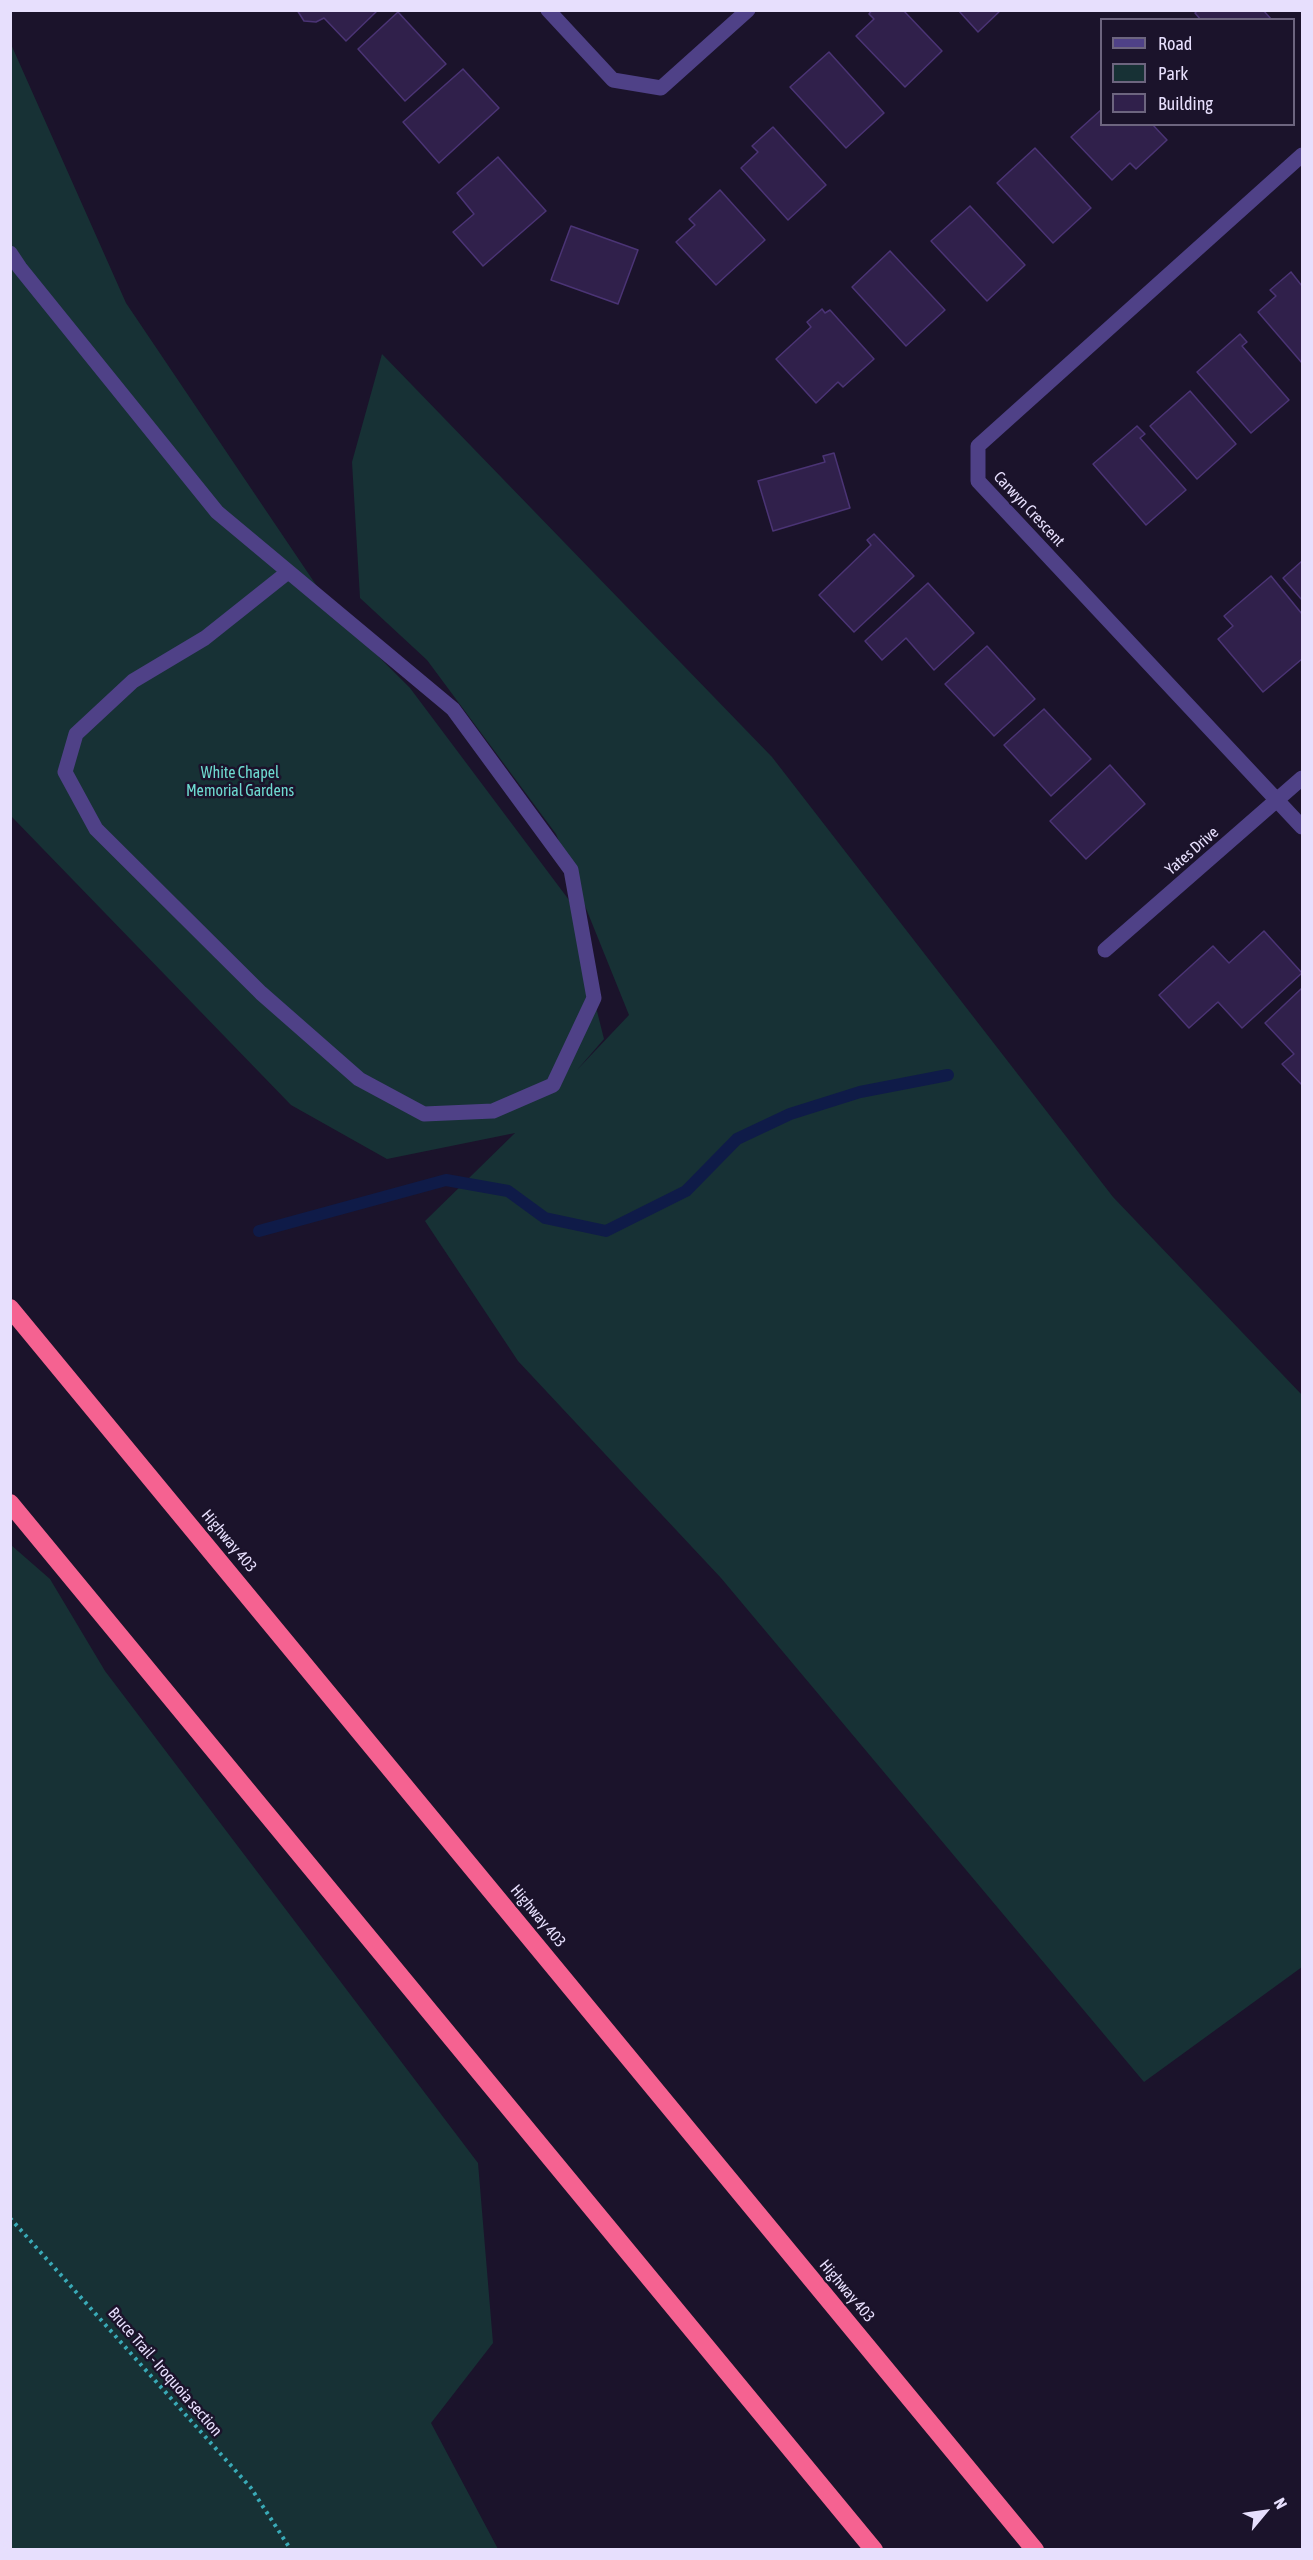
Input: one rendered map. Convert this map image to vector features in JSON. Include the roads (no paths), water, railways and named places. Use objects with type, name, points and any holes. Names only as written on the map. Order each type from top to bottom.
[{"type":"highway","name":"Highway 403","points":[[10,1308],[1035,2550]]},
{"type":"highway","points":[[10,1503],[874,2550]]},
{"type":"street","points":[[548,10],[613,80],[660,88],[748,10]]},
{"type":"street","name":"Carwyn Crescent","points":[[1302,155],[978,446],[978,481],[1302,827]]},
{"type":"street","points":[[10,253],[122,397],[217,512],[453,709],[571,870],[594,998],[553,1085],[493,1112],[424,1114],[359,1080],[261,993],[96,829],[65,772],[76,734],[133,681],[205,638],[288,572]]},
{"type":"street","name":"Yates Drive","points":[[1105,950],[1302,778]]},
{"type":"waterway","points":[[259,1231],[446,1180],[508,1191],[545,1218],[606,1231],[686,1191],[737,1139],[790,1114],[860,1092],[948,1075]]},
{"type":"park label","name":"White Chapel Memorial Gardens","points":[[240,782]]}]
